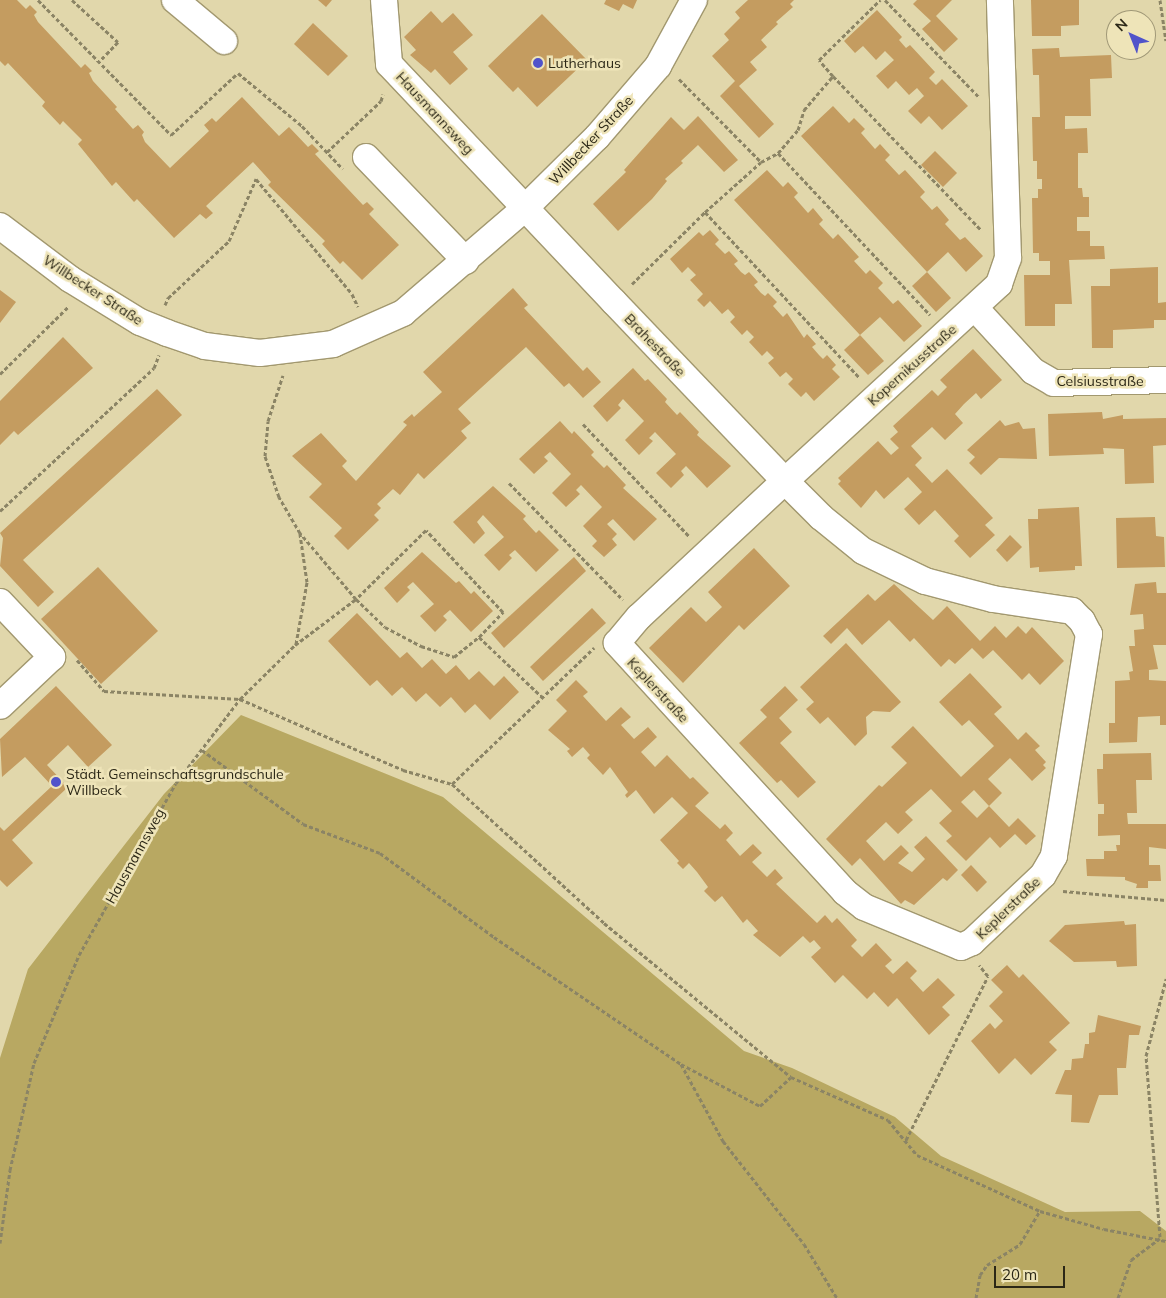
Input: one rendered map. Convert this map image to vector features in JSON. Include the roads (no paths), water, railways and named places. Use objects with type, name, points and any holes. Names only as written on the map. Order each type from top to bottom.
[{"type":"street","points":[[175,0],[224,41]]},
{"type":"street","name":"Hausmannsweg","points":[[384,0],[390,64],[525,208]]},
{"type":"street","name":"Willbecker Straße","points":[[0,226],[82,287],[161,331],[205,346],[260,352],[291,351],[333,344],[368,331],[403,313],[525,208],[597,137],[658,66],[694,0]]},
{"type":"street","name":"Kopernikusstraße","points":[[616,643],[639,617],[999,284],[1008,258],[1002,121],[1000,0]]},
{"type":"street","points":[[358,166],[466,260]]},
{"type":"street","name":"Brahestraße","points":[[525,208],[785,481]]},
{"type":"street","name":"Celsiusstraße","points":[[974,308],[1033,371],[1054,383],[1166,380]]},
{"type":"street","name":"Keplerstraße","points":[[616,643],[845,892],[864,907],[961,946],[972,942],[1043,874],[1054,856],[1089,634],[1082,621],[1072,611],[993,599],[925,581],[863,551],[785,481]]},
{"type":"street","points":[[0,602],[52,657],[0,706]]},
{"type":"place","name":"Lutherhaus","points":[[538,63]]},
{"type":"place","name":"Städt. Gemeinschaftsgrundschule Willbeck","points":[[56,782]]}]
